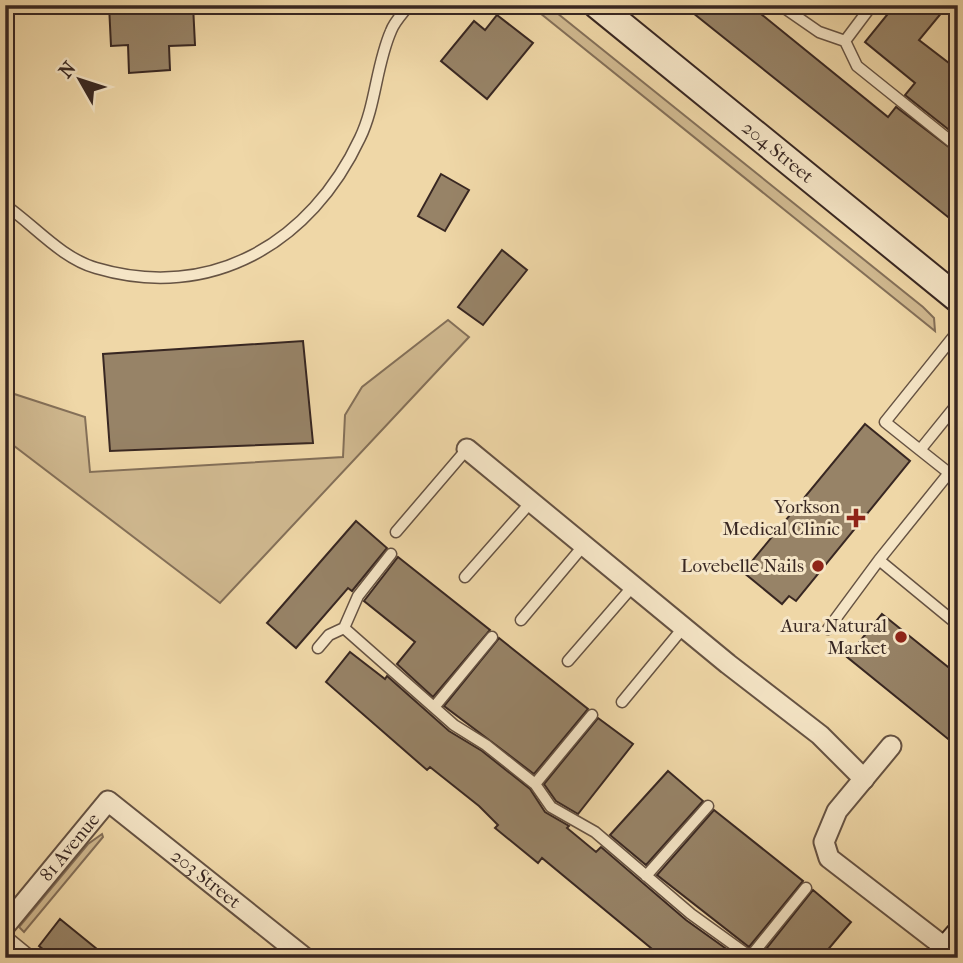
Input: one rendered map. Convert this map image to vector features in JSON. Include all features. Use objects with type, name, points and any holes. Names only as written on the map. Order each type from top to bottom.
[{"type":"street","name":"204 Street","points":[[597,5],[958,299]]},
{"type":"street","points":[[467,449],[683,628],[820,735],[864,779]]},
{"type":"street","points":[[891,746],[837,811],[824,842],[829,858],[948,948]]},
{"type":"street","name":"81 Avenue","points":[[5,926],[108,801]]},
{"type":"street","name":"203 Street","points":[[108,801],[305,958]]},
{"type":"lane","points":[[5,205],[44,238],[94,268],[158,279],[212,273],[264,252],[297,226],[334,184],[361,137],[391,30],[409,5]]},
{"type":"lane","points":[[780,5],[819,32],[845,41],[857,66],[958,147]]},
{"type":"lane","points":[[845,41],[872,5]]},
{"type":"lane","points":[[958,331],[885,422],[958,480]]},
{"type":"lane","points":[[920,450],[958,403]]},
{"type":"lane","points":[[396,532],[467,449]]},
{"type":"lane","points":[[828,629],[958,461]]},
{"type":"lane","points":[[465,577],[531,502]]},
{"type":"lane","points":[[521,621],[584,545]]},
{"type":"lane","points":[[317,648],[329,635],[344,628],[358,596],[391,554]]},
{"type":"lane","points":[[879,560],[958,625]]},
{"type":"lane","points":[[568,661],[633,586]]},
{"type":"lane","points":[[344,628],[435,706],[454,726],[486,745],[535,784],[551,807],[595,832],[691,914],[751,957],[806,888]]},
{"type":"lane","points":[[622,702],[683,628]]},
{"type":"lane","points":[[435,706],[492,637]]},
{"type":"lane","points":[[535,784],[592,715]]},
{"type":"lane","points":[[646,876],[708,806]]},
{"type":"lane","points":[[5,935],[33,958]]},
{"type":"shaded area","points":[[530,5],[547,5],[923,307],[934,318],[935,331]]},
{"type":"shaded area","points":[[448,320],[469,337],[220,603],[5,439],[5,391],[85,417],[90,472],[343,457],[345,415],[362,387]]},
{"type":"shaded area","points":[[102,834],[103,837],[24,932],[19,927],[88,844]]},
{"type":"building","points":[[109,5],[193,5],[195,45],[169,46],[170,70],[129,73],[128,45],[111,46]]},
{"type":"building","points":[[683,5],[750,5],[888,117],[896,107],[958,154],[958,225]]},
{"type":"building","points":[[895,5],[948,5],[919,40],[958,70],[958,137],[905,95],[915,83],[865,42]]},
{"type":"building","points":[[497,15],[533,43],[487,99],[441,61],[474,21],[485,30]]},
{"type":"building","points":[[441,174],[469,190],[445,231],[418,216]]},
{"type":"building","points":[[502,250],[527,270],[483,325],[458,307]]},
{"type":"building","points":[[303,341],[313,443],[110,451],[103,354]]},
{"type":"building","points":[[865,424],[910,461],[796,601],[789,596],[782,604],[743,572]]},
{"type":"building","points":[[356,521],[387,548],[352,591],[348,588],[296,648],[267,623]]},
{"type":"building","points":[[398,557],[490,630],[433,697],[397,664],[415,642],[364,601]]},
{"type":"building","points":[[882,614],[958,675],[958,747],[847,657]]},
{"type":"building","points":[[499,638],[588,709],[534,774],[444,706]]},
{"type":"building","points":[[350,652],[385,679],[387,676],[449,731],[482,751],[530,789],[545,812],[569,826],[567,828],[596,852],[601,847],[686,920],[739,958],[663,958],[542,858],[538,863],[495,828],[498,825],[479,806],[430,767],[427,770],[326,682]]},
{"type":"building","points":[[598,718],[633,744],[578,814],[556,801],[544,784]]},
{"type":"building","points":[[668,771],[703,801],[646,865],[610,835]]},
{"type":"building","points":[[714,810],[803,881],[749,947],[657,875]]},
{"type":"building","points":[[813,890],[851,922],[821,958],[759,958]]},
{"type":"building","points":[[60,919],[108,958],[54,958],[39,946]]},
{"type":"place","name":"Yorkson Medical Clinic","points":[[856,518]]},
{"type":"place","name":"Lovebelle Nails","points":[[818,566]]},
{"type":"place","name":"Aura Natural Market","points":[[901,637]]}]
